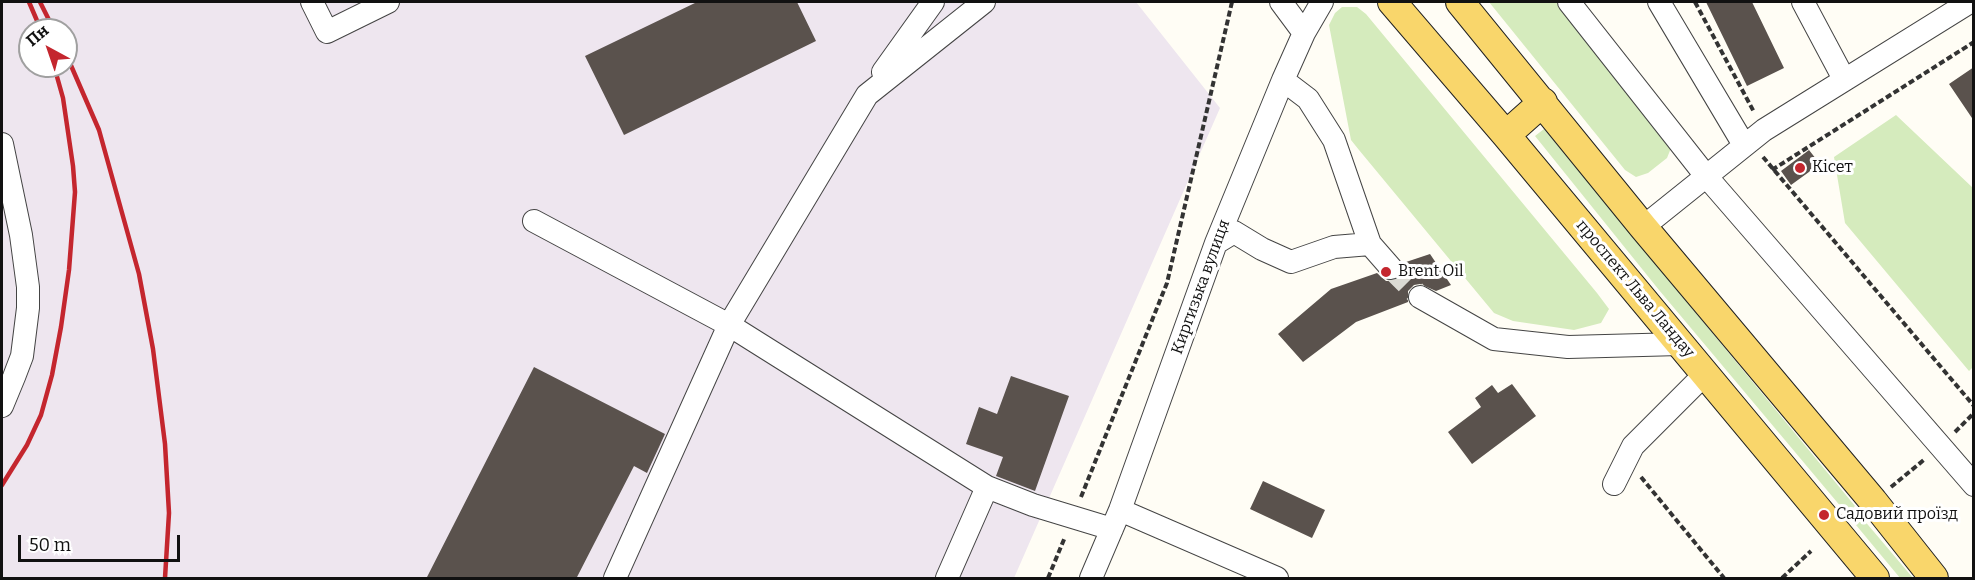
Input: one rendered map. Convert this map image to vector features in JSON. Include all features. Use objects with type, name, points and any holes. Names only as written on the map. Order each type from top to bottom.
[{"type":"main road","name":"проспект Льва Ландау","points":[[1392,2],[1506,135],[1875,579]]},
{"type":"main road","points":[[1460,2],[1643,227],[1873,501],[1934,579]]},
{"type":"main road","points":[[1506,135],[1543,102]]},
{"type":"street","points":[[312,2],[327,32],[388,2]]},
{"type":"street","points":[[615,579],[729,325],[867,95],[933,2]]},
{"type":"street","points":[[867,95],[984,2]]},
{"type":"street","points":[[1281,2],[1304,33]]},
{"type":"street","name":"Киргизька вулиця","points":[[1091,579],[1116,520],[1216,243],[1283,80],[1304,33],[1322,2]]},
{"type":"street","points":[[1569,2],[1706,176],[1974,484]]},
{"type":"street","points":[[1659,2],[1753,138]]},
{"type":"street","points":[[1803,2],[1844,79]]},
{"type":"street","points":[[1643,227],[1753,138],[1970,2]]},
{"type":"street","points":[[1283,80],[1308,99],[1334,140],[1370,244],[1391,268]]},
{"type":"street","points":[[2,144],[21,235],[28,287],[28,308],[21,356],[2,406]]},
{"type":"street","points":[[534,221],[729,325],[987,487],[1073,518],[1116,520],[1277,579]]},
{"type":"street","points":[[1216,243],[1234,232],[1262,249],[1291,262],[1334,247],[1370,244]]},
{"type":"street","points":[[1420,297],[1494,339],[1568,346],[1680,344]]},
{"type":"street","points":[[1614,484],[1633,446],[1705,374]]},
{"type":"street","points":[[947,579],[987,487]]},
{"type":"path","points":[[1048,579],[1167,283],[1231,2]]},
{"type":"path","points":[[1695,2],[1753,138],[1772,170],[1974,406]]},
{"type":"path","points":[[1772,170],[1974,42]]},
{"type":"path","points":[[1626,460],[1724,579]]},
{"type":"path","points":[[1782,579],[1811,551]]},
{"type":"shaded area","points":[[2,2],[1136,2],[1220,108],[1014,578],[2,578]]},
{"type":"green space","points":[[1489,2],[1557,2],[1673,143],[1667,158],[1648,173],[1636,177],[1625,170]]},
{"type":"green space","points":[[1342,7],[1357,7],[1366,14],[1597,293],[1609,309],[1601,323],[1574,330],[1513,321],[1494,313],[1359,150],[1351,140],[1329,25],[1335,13]]},
{"type":"green space","points":[[1896,115],[1973,188],[1974,366],[1969,371],[1845,223],[1834,157]]},
{"type":"green space","points":[[1544,129],[1855,506],[1847,514],[1659,290],[1535,136]]},
{"type":"green space","points":[[1863,519],[1913,578],[1900,578],[1856,525]]},
{"type":"building","points":[[697,2],[797,2],[816,41],[624,135],[585,56]]},
{"type":"building","points":[[1706,2],[1752,2],[1784,68],[1747,86]]},
{"type":"building","points":[[1974,67],[1974,121],[1949,84]]},
{"type":"building","name":"Кісет","points":[[1809,150],[1820,164],[1791,185],[1781,171]]},
{"type":"building","points":[[1430,254],[1451,285],[1436,291],[1420,284],[1414,285],[1408,291],[1408,302],[1356,322],[1303,362],[1278,334],[1331,289],[1377,273],[1386,281],[1394,281],[1404,273],[1403,263]]},
{"type":"building","points":[[534,367],[665,434],[647,473],[634,466],[576,579],[426,579]]},
{"type":"building","points":[[1011,376],[1069,396],[1035,491],[996,476],[1003,457],[966,444],[979,407],[997,414]]},
{"type":"building","points":[[1512,384],[1536,416],[1472,464],[1448,432],[1481,407],[1475,398],[1492,385],[1498,393]]},
{"type":"building","points":[[1263,481],[1325,510],[1312,538],[1250,509]]},
{"type":"tunnel","points":[[1391,268],[1420,297]]},
{"type":"railway","points":[[29,2],[36,18]]},
{"type":"railway","points":[[40,2],[48,18]]},
{"type":"railway","points":[[2,485],[27,445],[41,415],[52,375],[69,270],[75,192],[63,98],[57,78]]},
{"type":"railway","points":[[76,78],[99,130],[139,274],[153,349],[165,444],[169,513],[165,578]]},
{"type":"place","name":"Кісет","points":[[1800,168]]},
{"type":"place","name":"Brent Oil","points":[[1386,272]]},
{"type":"place","name":"Садовий проїзд","points":[[1824,515]]}]
